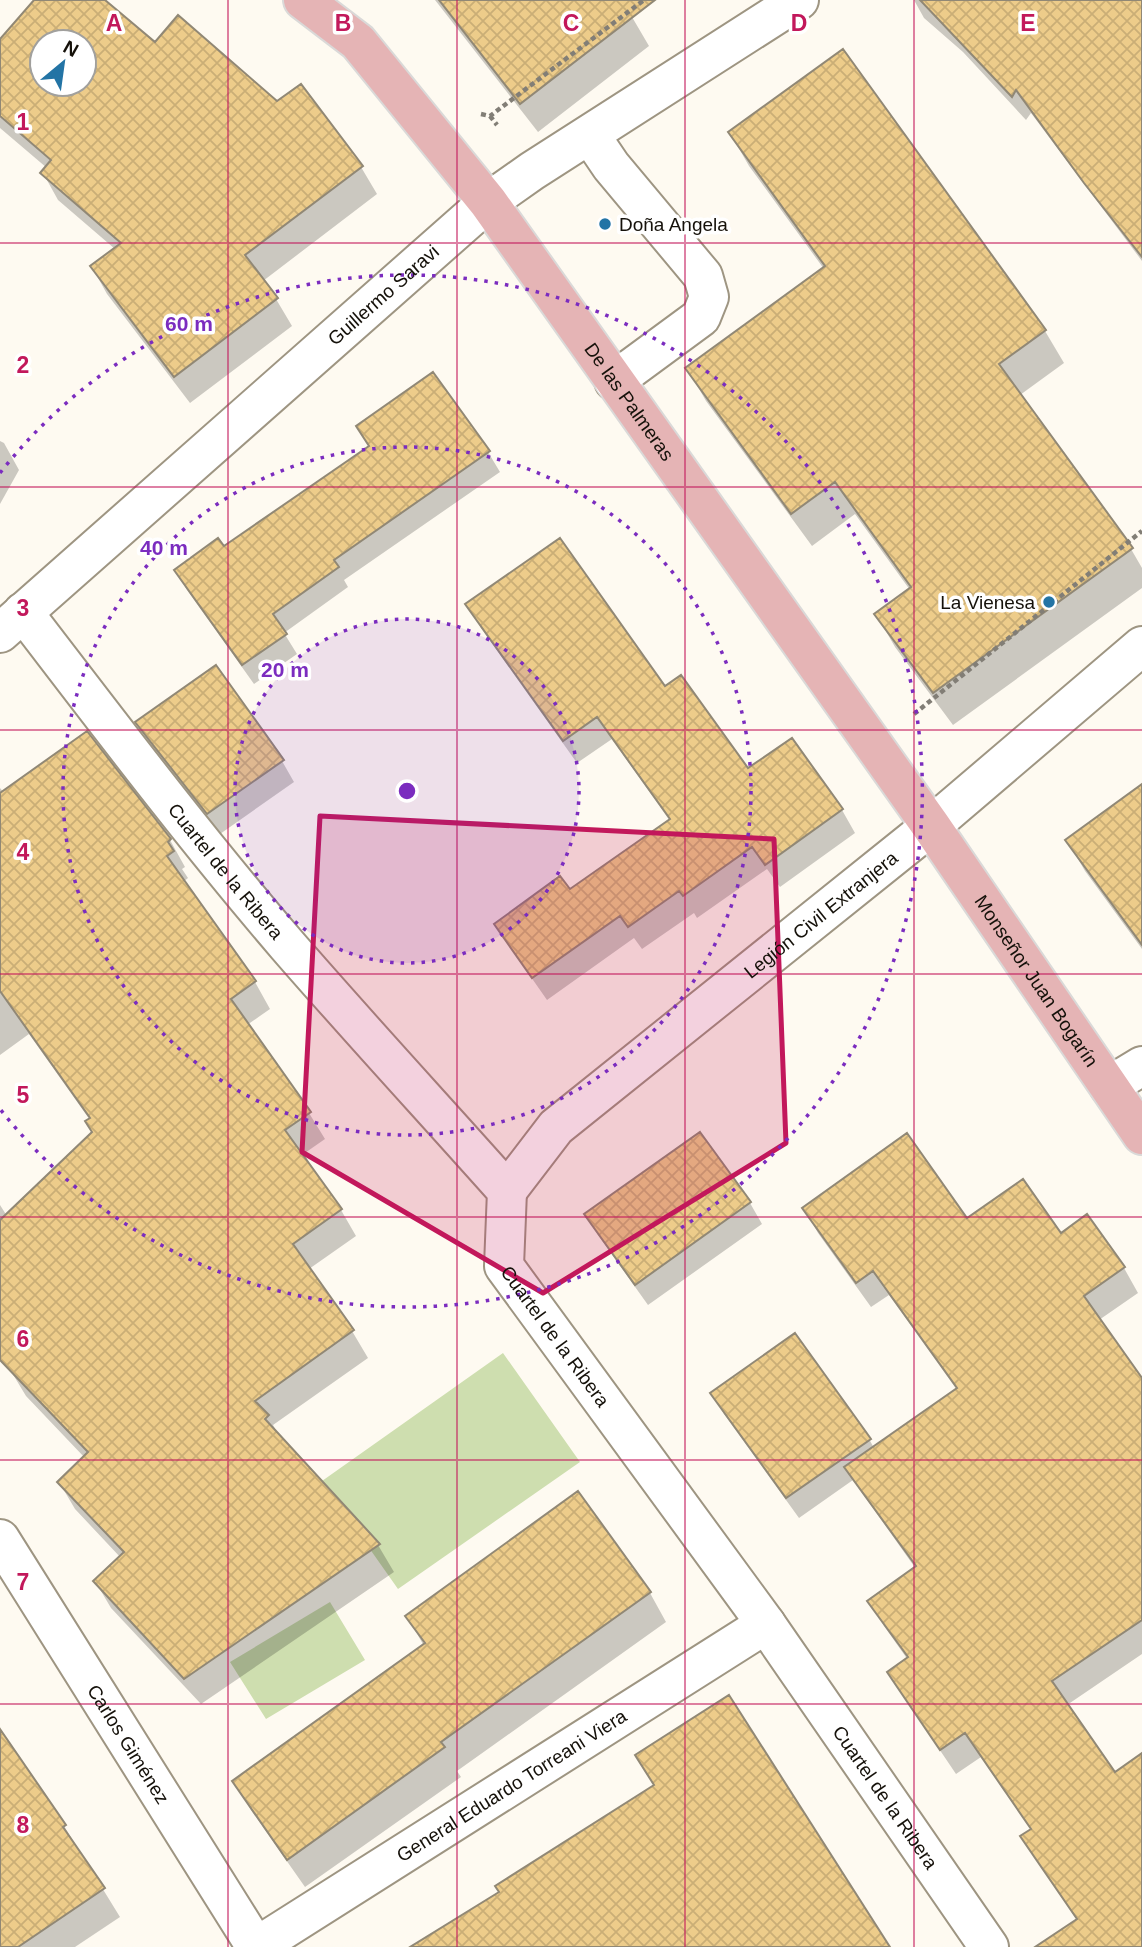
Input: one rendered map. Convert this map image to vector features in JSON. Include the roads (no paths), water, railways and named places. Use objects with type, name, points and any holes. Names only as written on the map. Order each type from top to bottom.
[{"type":"main road","name":"De las Palmeras","points":[[303,0],[358,42],[488,202],[931,826]]},
{"type":"main road","name":"Monseñor Juan Bogarín","points":[[931,826],[1142,1135]]},
{"type":"street","name":"Guillermo Saravi","points":[[11,622],[488,202],[799,0]]},
{"type":"street","points":[[590,135],[611,166],[702,276],[709,297],[701,317],[614,381]]},
{"type":"street","name":"Cuartel de la Ribera","points":[[11,622],[180,814],[288,946],[507,1191],[504,1266],[766,1624],[989,1947]]},
{"type":"street","name":"Legión Civil Extranjera","points":[[507,1191],[556,1127],[931,826],[1142,646]]},
{"type":"street","points":[[1109,1086],[1142,1066]]},
{"type":"street","name":"Carlos Giménez","points":[[0,1539],[256,1947]]},
{"type":"street","name":"General Eduardo Torreani Viera","points":[[256,1947],[766,1624]]},
{"type":"place","name":"Doña Angela","points":[[605,224]]},
{"type":"place","name":"La Vienesa","points":[[1049,602]]}]
